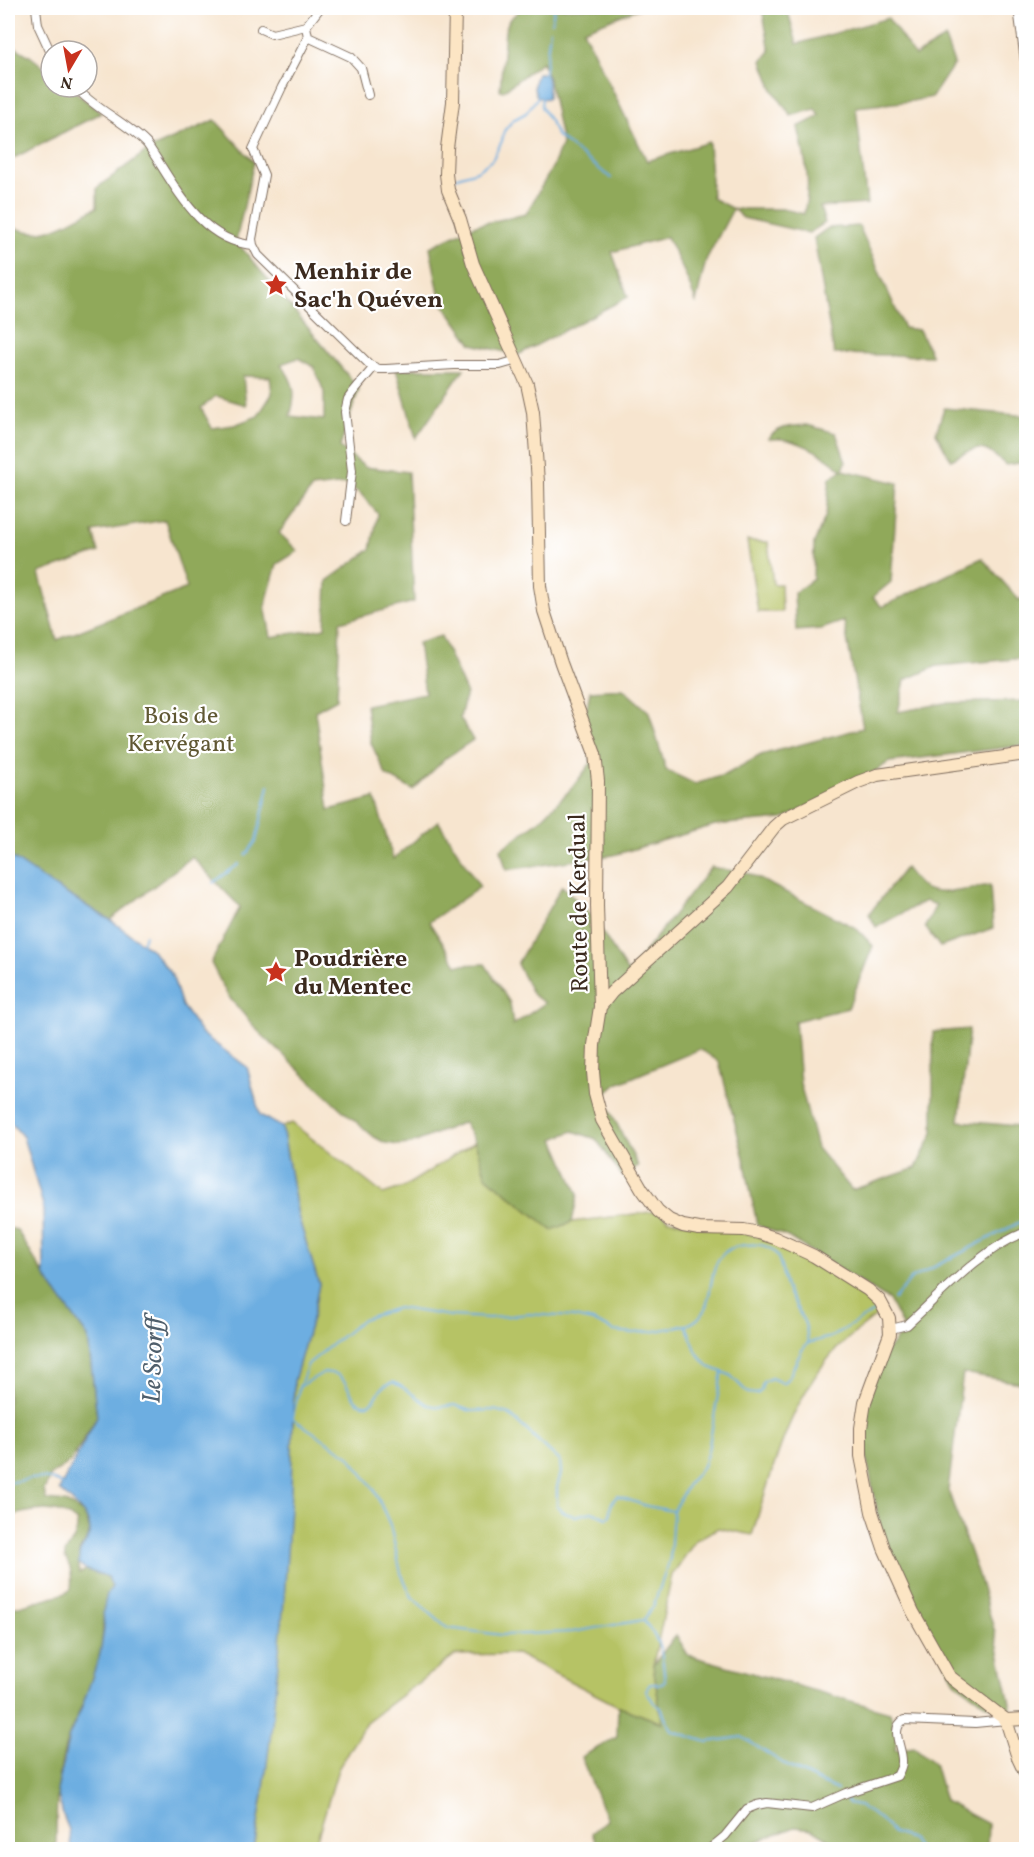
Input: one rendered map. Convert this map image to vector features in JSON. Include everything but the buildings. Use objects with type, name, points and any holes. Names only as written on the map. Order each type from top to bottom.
[{"type":"street","points":[[36,8],[38,25],[44,39]]},
{"type":"street","points":[[261,29],[272,34],[306,26],[320,8]]},
{"type":"street","points":[[455,8],[469,8]]},
{"type":"street","name":"Route de Kerdual","points":[[455,8],[453,102],[447,148],[448,190],[460,219],[473,264],[527,384],[533,412],[538,482],[540,586],[544,611],[595,754],[598,781],[597,906],[600,1007],[594,1045],[595,1094],[602,1120],[642,1189],[658,1211],[669,1220],[699,1229],[744,1230],[775,1238],[814,1256],[868,1290],[880,1301],[885,1308],[891,1329]]},
{"type":"street","points":[[1018,8],[1026,69]]},
{"type":"street","points":[[306,26],[308,38],[253,149],[264,175],[252,239],[258,255],[366,362],[374,367],[386,369],[444,365],[500,365],[517,360]]},
{"type":"street","points":[[308,38],[351,57],[361,68],[368,95]]},
{"type":"street","points":[[89,99],[147,144],[189,208],[202,223],[219,234],[253,245]]},
{"type":"street","points":[[346,521],[352,471],[345,412],[348,399],[374,367]]},
{"type":"street","points":[[600,1007],[612,992],[728,887],[774,827],[788,815],[877,775],[1026,754]]},
{"type":"street","points":[[1026,1232],[983,1255],[907,1325],[891,1329],[866,1402],[861,1428],[861,1456],[872,1512],[884,1548],[913,1611],[949,1676],[1006,1720],[1026,1775]]},
{"type":"street","points":[[708,1850],[725,1836],[747,1809],[757,1804],[812,1808],[846,1793],[897,1776],[903,1761],[897,1726],[904,1720],[975,1723],[1026,1719]]},
{"type":"green space","points":[[522,8],[640,8],[583,30],[647,161],[709,142],[712,198],[733,209],[706,260],[696,302],[667,237],[612,252],[628,297],[518,355],[472,344],[440,299],[430,247],[476,225],[526,214],[553,166],[562,144],[549,80],[542,62],[503,91],[500,90],[505,31],[509,20]]},
{"type":"green space","points":[[762,8],[787,8],[797,44],[888,18],[915,56],[945,38],[954,64],[932,97],[856,107],[867,204],[820,207],[825,223],[809,233],[743,218],[733,209],[783,209],[804,214],[807,180],[798,127],[820,116],[815,109],[791,116],[773,90],[762,61],[770,51]]},
{"type":"green space","points":[[8,43],[39,63],[39,99],[84,99],[101,113],[8,161]]},
{"type":"green space","name":"Bois de Kervégant","points":[[215,120],[254,162],[236,241],[359,389],[340,447],[365,467],[408,472],[414,602],[340,622],[337,699],[315,711],[329,810],[375,798],[393,859],[438,821],[480,887],[429,922],[457,965],[485,964],[510,1003],[513,1025],[545,1003],[533,995],[517,964],[562,886],[592,916],[628,973],[711,867],[750,874],[856,928],[873,946],[848,1008],[795,1021],[800,1083],[817,1148],[852,1190],[916,1168],[933,1133],[933,1032],[969,1029],[959,1121],[1019,1126],[1026,1081],[1026,1384],[963,1373],[948,1490],[994,1629],[1011,1708],[987,1705],[956,1683],[884,1548],[861,1428],[880,1360],[904,1330],[889,1300],[788,1237],[757,1225],[744,1158],[719,1062],[700,1049],[617,1084],[603,1096],[638,1166],[622,1176],[596,1139],[573,1131],[554,1139],[578,1194],[572,1222],[552,1230],[486,1176],[475,1142],[464,1122],[411,1144],[385,1143],[374,1137],[341,1109],[258,1031],[228,996],[211,963],[240,907],[192,857],[110,920],[8,855],[8,227],[32,232],[47,231],[97,207],[97,188],[148,150]],"holes":[[[298,358],[314,367],[324,392],[324,420],[290,416],[294,401],[292,383],[281,364]],[[243,376],[270,377],[272,394],[258,416],[234,425],[212,428],[201,408],[216,396],[246,405]],[[346,484],[361,494],[378,514],[371,549],[327,581],[325,628],[271,637],[265,606],[277,564],[298,551],[279,533],[312,488]],[[165,520],[187,588],[57,640],[39,573],[99,552],[93,532]]]},
{"type":"green space","points":[[859,226],[904,328],[919,330],[932,356],[834,354],[814,238],[828,228]]},
{"type":"green space","points":[[396,369],[464,369],[416,438]]},
{"type":"green space","points":[[944,408],[1026,416],[1026,462],[1006,465],[991,453],[980,449],[974,449],[951,460],[936,433]]},
{"type":"green space","points":[[807,425],[836,433],[846,462],[843,470],[898,483],[891,582],[873,597],[882,607],[982,558],[1019,600],[1026,597],[1026,658],[937,666],[905,680],[898,712],[945,703],[1026,701],[1026,745],[889,762],[858,782],[783,819],[715,825],[614,855],[506,870],[501,849],[539,821],[572,788],[591,763],[586,712],[590,691],[623,689],[649,712],[666,770],[695,784],[727,774],[761,755],[863,728],[844,621],[821,629],[796,631],[794,593],[813,579],[814,543],[826,515],[830,478],[842,470],[806,446],[768,438],[781,429]]},
{"type":"green space","points":[[747,541],[768,542],[773,584],[781,584],[782,612],[758,612]]},
{"type":"green space","points":[[441,636],[466,692],[460,718],[473,740],[446,758],[413,790],[386,775],[371,743],[366,705],[425,693],[418,643]]},
{"type":"green space","points":[[905,868],[921,886],[936,892],[990,885],[993,928],[940,947],[925,927],[936,905],[925,901],[876,927],[869,914]]},
{"type":"green space","points":[[292,1123],[383,1194],[404,1187],[475,1142],[486,1176],[552,1230],[572,1222],[658,1211],[669,1220],[730,1229],[791,1245],[885,1309],[832,1354],[804,1395],[774,1463],[752,1535],[718,1528],[696,1540],[672,1575],[653,1665],[662,1723],[618,1706],[517,1654],[455,1655],[366,1722],[338,1769],[314,1849],[254,1850],[264,1788],[294,1381],[313,1315],[319,1284],[298,1216],[282,1127]]},
{"type":"green space","points":[[8,1228],[17,1230],[44,1275],[88,1337],[97,1417],[71,1461],[51,1475],[44,1490],[46,1500],[65,1502],[84,1513],[90,1530],[87,1540],[79,1551],[79,1573],[87,1570],[108,1577],[112,1587],[105,1603],[102,1645],[98,1661],[86,1697],[69,1735],[61,1763],[56,1849],[8,1849],[8,1609],[66,1593],[71,1589],[71,1572],[65,1553],[77,1531],[77,1522],[61,1513],[43,1510],[8,1517]]},
{"type":"green space","points":[[676,1635],[688,1655],[890,1712],[897,1736],[895,1750],[914,1747],[934,1763],[945,1801],[988,1824],[987,1849],[844,1849],[813,1829],[795,1827],[738,1849],[598,1849],[592,1833],[607,1820],[581,1757],[617,1737],[618,1706],[662,1723],[653,1665]]},
{"type":"water","points":[[537,73],[547,76],[548,98],[543,99],[536,95],[534,82]]},
{"type":"water","name":"Le Scorff","points":[[8,855],[110,920],[152,950],[172,975],[182,1006],[201,1033],[247,1067],[260,1115],[282,1127],[298,1216],[319,1284],[313,1315],[294,1381],[291,1492],[284,1601],[272,1724],[254,1849],[71,1849],[69,1830],[57,1791],[69,1736],[82,1707],[100,1654],[104,1629],[103,1611],[107,1594],[112,1587],[108,1577],[87,1570],[79,1564],[80,1552],[86,1542],[90,1527],[83,1513],[59,1490],[97,1417],[88,1337],[44,1275],[43,1205],[23,1137],[8,1119]]},
{"type":"waterway","points":[[552,22],[554,8]]},
{"type":"waterway","points":[[544,77],[550,30]]},
{"type":"waterway","points":[[454,178],[477,171],[492,160],[502,141],[504,131],[513,120],[526,113],[538,97]]},
{"type":"waterway","points":[[542,98],[541,107],[557,136],[611,178]]},
{"type":"waterway","points":[[246,855],[256,841],[269,786]]},
{"type":"waterway","points":[[213,883],[239,864]]},
{"type":"waterway","points":[[142,944],[145,935]]},
{"type":"waterway","points":[[894,1299],[911,1279],[1022,1221],[1026,1222]]},
{"type":"waterway","points":[[687,1325],[698,1319],[704,1310],[712,1276],[721,1256],[730,1249],[740,1246],[762,1245],[775,1252],[790,1297],[805,1324],[808,1343]]},
{"type":"waterway","points":[[293,1417],[299,1388],[308,1364],[363,1319],[398,1308],[451,1316],[490,1318],[528,1314],[574,1317],[593,1321],[614,1331],[633,1333],[686,1325],[697,1353],[709,1367],[730,1375],[748,1393],[757,1394],[761,1391],[763,1382],[771,1378],[783,1383],[789,1377],[802,1350],[808,1343],[831,1337],[875,1311]]},
{"type":"waterway","points":[[299,1387],[324,1372],[337,1374],[342,1378],[354,1398],[362,1404],[371,1403],[384,1386],[393,1382],[428,1405],[440,1407],[454,1405],[471,1411],[494,1410],[509,1414],[560,1461],[557,1506],[564,1513],[575,1516],[592,1512],[607,1518],[610,1515],[612,1502],[617,1496],[647,1506],[673,1511]]},
{"type":"waterway","points":[[644,1619],[653,1607],[670,1559],[673,1511],[688,1484],[703,1466],[708,1451],[722,1372]]},
{"type":"waterway","points":[[292,1418],[349,1456],[374,1489],[390,1525],[401,1573],[412,1597],[447,1628],[502,1635],[572,1632],[643,1620],[658,1642],[665,1681],[662,1684],[650,1684],[646,1690],[654,1703],[661,1708],[673,1731],[707,1742],[742,1737],[789,1767],[837,1790]]},
{"type":"waterway","points":[[8,1483],[43,1478],[62,1485]]},
{"type":"waterway","points":[[846,1798],[849,1804],[859,1806],[880,1819],[893,1833],[912,1839],[918,1850]]},
{"type":"place","name":"Menhir de Sac'h Quéven","points":[[276,285]]},
{"type":"place","name":"Poudrière du Mentec","points":[[276,972]]}]
